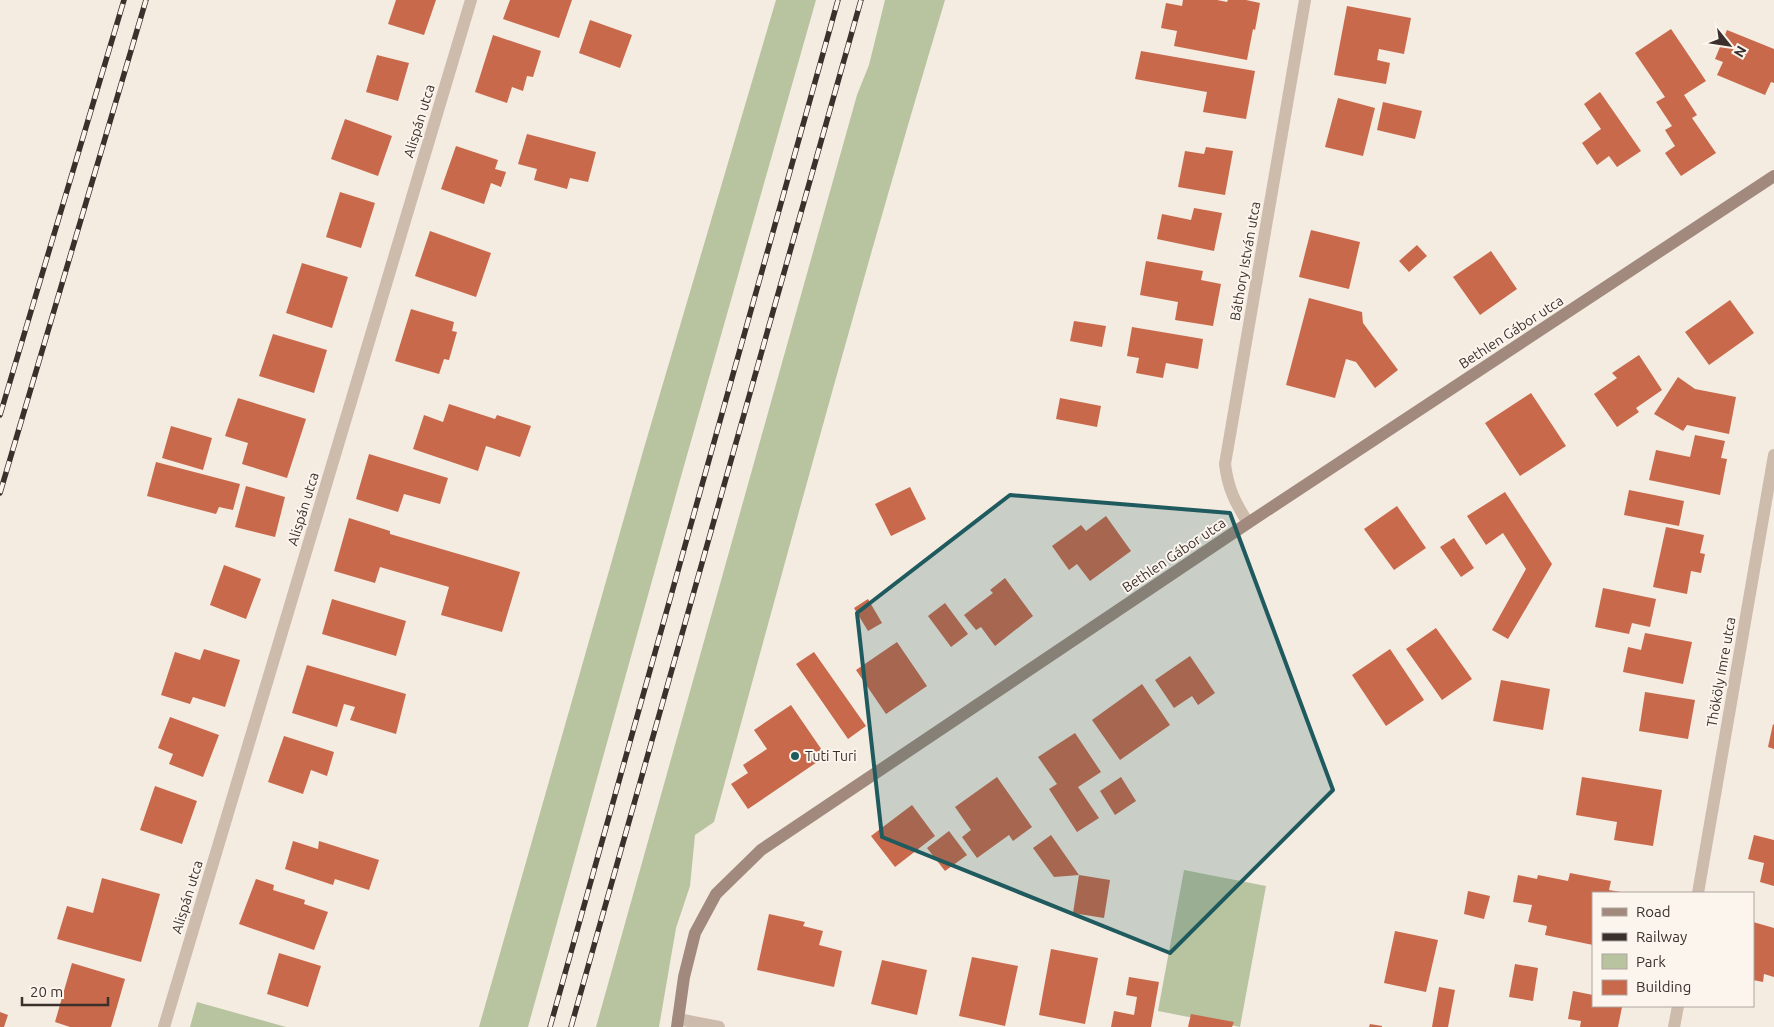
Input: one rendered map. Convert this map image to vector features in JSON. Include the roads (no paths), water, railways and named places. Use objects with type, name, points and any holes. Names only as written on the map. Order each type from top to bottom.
[{"type":"street","name":"Alispán utca","points":[[164,1027],[471,0]]},
{"type":"street","name":"Báthory István utca","points":[[1248,523],[1237,506],[1228,484],[1225,464],[1305,0]]},
{"type":"street","name":"Bethlen Gábor utca","points":[[677,1023],[684,976],[695,933],[716,894],[761,850],[1248,523],[1774,176]]},
{"type":"street","name":"Thököly Imre utca","points":[[1698,892],[1774,455]]},
{"type":"street","points":[[1674,1027],[1678,1007]]},
{"type":"street","points":[[677,1023],[719,1027]]},
{"type":"railway","points":[[0,415],[124,0]]},
{"type":"railway","points":[[0,493],[146,0]]},
{"type":"railway","points":[[550,1027],[838,0]]},
{"type":"railway","points":[[571,1027],[861,0]]},
{"type":"place","name":"Tuti Turi","points":[[795,756]]}]
